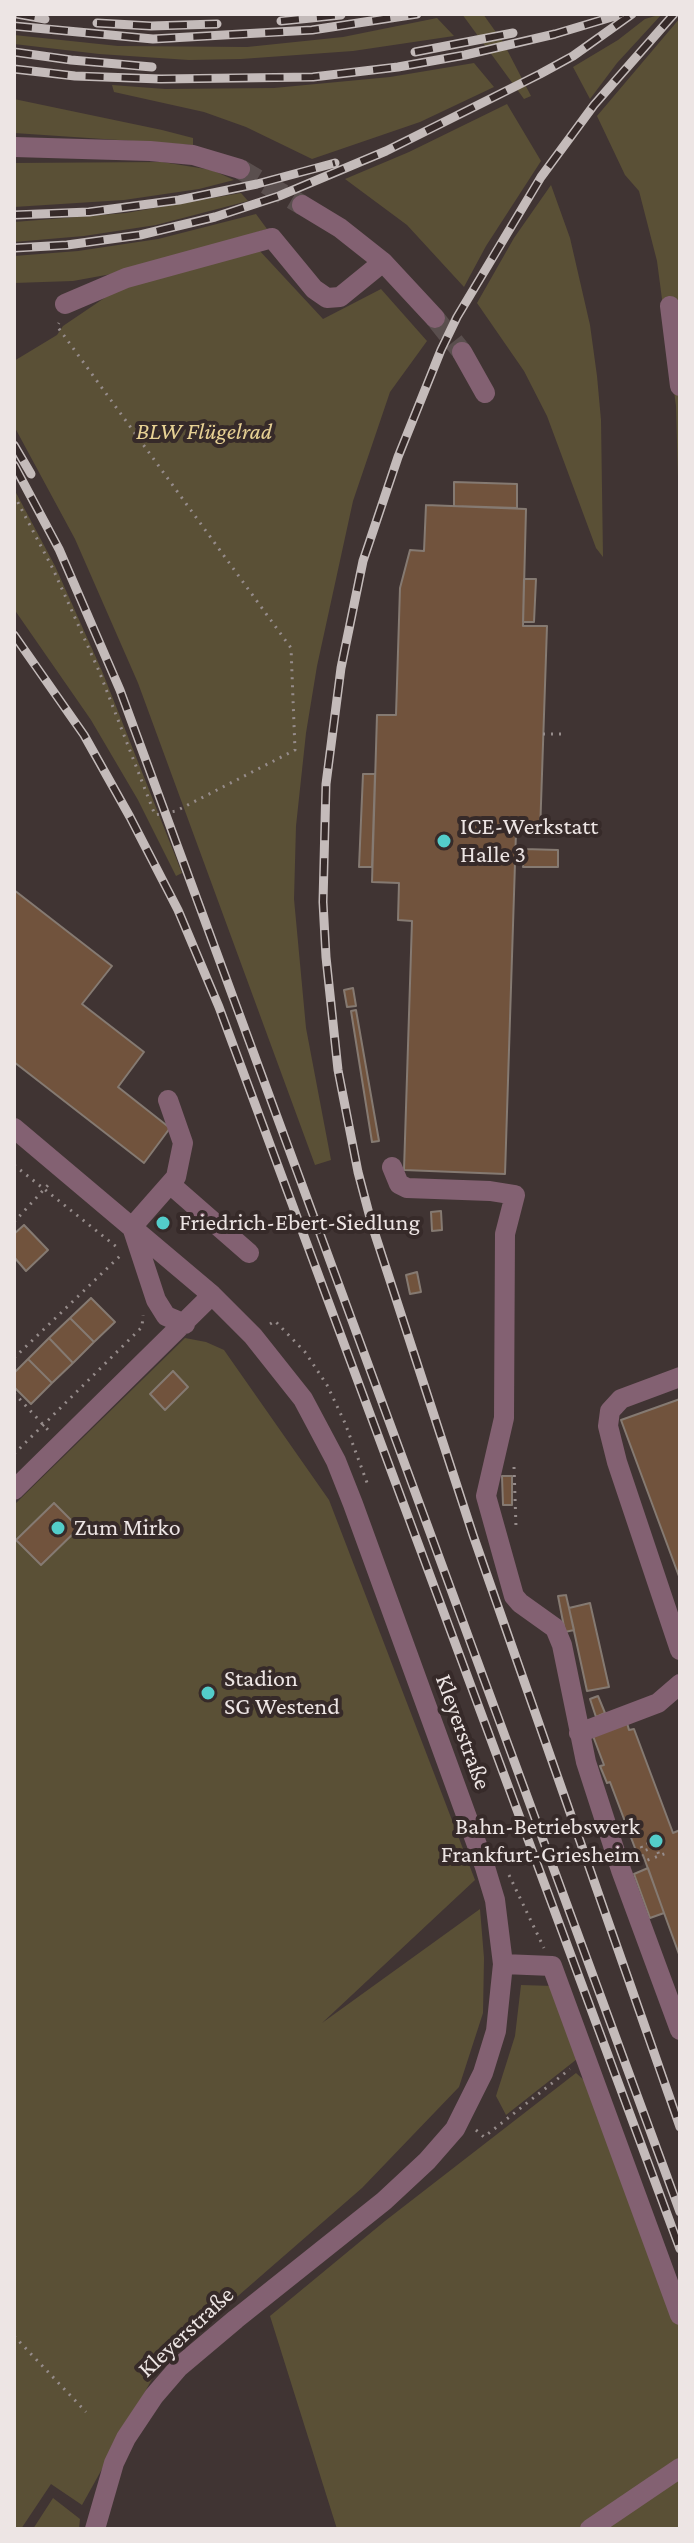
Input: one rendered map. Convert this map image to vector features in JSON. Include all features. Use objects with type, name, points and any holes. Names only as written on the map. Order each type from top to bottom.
[{"type":"street","points":[[14,147],[165,152],[193,155],[240,169]]},
{"type":"street","points":[[302,205],[340,228],[383,262],[435,318]]},
{"type":"street","points":[[65,304],[126,278],[272,238],[314,289],[327,298],[340,297],[383,262]]},
{"type":"street","points":[[670,306],[680,386]]},
{"type":"street","points":[[462,352],[485,393]]},
{"type":"street","points":[[168,1100],[183,1143],[176,1177],[132,1227],[156,1300],[166,1316],[185,1324]]},
{"type":"street","name":"Kleyerstraße","points":[[14,1128],[212,1295],[253,1336],[303,1399],[336,1461],[485,1867],[495,1900],[503,1964],[496,2031],[483,2073],[460,2119],[427,2161],[384,2201],[179,2367],[154,2396],[126,2438],[114,2463],[95,2529]]},
{"type":"street","points":[[392,1167],[399,1184],[407,1188],[515,1195],[505,1234],[504,1418],[486,1496],[514,1596],[555,1628],[559,1637],[579,1733],[621,1870],[680,2030]]},
{"type":"street","points":[[170,1184],[249,1253]]},
{"type":"street","points":[[14,1490],[212,1295]]},
{"type":"street","points":[[680,1377],[621,1399],[610,1411],[608,1426],[617,1462],[680,1650]]},
{"type":"street","points":[[579,1733],[658,1703],[680,1684]]},
{"type":"street","points":[[503,1964],[552,1966],[680,2315]]},
{"type":"street","points":[[590,2529],[680,2468]]},
{"type":"path","points":[[14,495],[53,569],[99,671],[155,815],[176,811],[295,750],[291,648],[57,326],[65,304]]},
{"type":"path","points":[[543,734],[566,734]]},
{"type":"path","points":[[14,1165],[123,1252],[14,1358]]},
{"type":"path","points":[[14,1222],[63,1169]]},
{"type":"path","points":[[14,1454],[142,1327],[144,1314]]},
{"type":"path","points":[[14,1393],[61,1444]]},
{"type":"path","points":[[514,1461],[516,1529]]},
{"type":"path","points":[[656,1841],[641,1846],[643,1851],[656,1847],[659,1856]]},
{"type":"path","points":[[645,1861],[669,1852]]},
{"type":"path","points":[[505,1869],[552,1966]]},
{"type":"path","points":[[460,2119],[472,2125],[485,2139],[585,2057]]},
{"type":"path","points":[[14,2336],[86,2412]]},
{"type":"green space","points":[[462,14],[483,14],[503,42],[531,96],[524,99]]},
{"type":"green space","points":[[662,14],[617,63],[590,99],[573,67],[618,40],[645,19]]},
{"type":"green space","points":[[437,18],[454,36],[353,51],[241,59],[189,60],[14,44],[14,35],[118,46],[247,47],[343,37]]},
{"type":"green space","points":[[680,18],[680,550],[676,406],[657,261],[639,191],[625,175],[597,116]]},
{"type":"green space","points":[[474,63],[494,87],[420,122],[312,159],[246,127],[204,112],[114,92],[112,85],[165,89],[274,88],[390,77]]},
{"type":"green space","points":[[14,99],[162,130],[193,138],[193,145],[14,133]]},
{"type":"green space","points":[[507,104],[541,161],[486,246],[464,287],[407,225],[345,179]]},
{"type":"green space","points":[[162,162],[212,170],[234,180],[199,189],[124,200],[14,207],[14,163]]},
{"type":"green space","points":[[551,185],[570,238],[590,325],[601,420],[603,557],[596,548],[547,416],[524,371],[477,303],[514,238]]},
{"type":"green space","points":[[241,193],[248,201],[156,225],[14,242],[14,222],[126,213]]},
{"type":"green space","points":[[256,214],[267,229],[139,269],[73,281],[14,283],[14,256],[78,251],[158,239]]},
{"type":"green space","name":"BLW Flügelrad","points":[[258,249],[323,319],[381,289],[427,341],[390,392],[353,501],[317,666],[306,733],[296,826],[294,899],[306,1028],[331,1160],[315,1165],[138,683],[75,539],[14,426],[14,361],[57,335],[63,326],[128,282]]},
{"type":"green space","points":[[14,489],[55,566],[102,671],[182,873],[176,876],[138,800],[91,720],[14,609]]},
{"type":"green space","name":"Stadion SG Westend","points":[[185,1338],[224,1350],[329,1500],[475,1880],[322,2023],[480,1909],[484,1958],[483,2013],[459,2087],[362,2188],[161,2363],[82,2505],[51,2484],[21,2529],[14,2529],[14,1505]]},
{"type":"green space","points":[[521,1985],[553,1986],[577,2059],[506,2115],[496,2096],[515,2036]]},
{"type":"green space","points":[[576,2073],[593,2088],[680,2321],[680,2529],[337,2529],[270,2316],[385,2221]]},
{"type":"green space","points":[[53,2498],[80,2519],[79,2529],[33,2529]]},
{"type":"building","points":[[454,482],[517,484],[517,508],[454,506]]},
{"type":"building","name":"ICE-Werkstatt Halle 3","points":[[426,505],[526,509],[523,626],[547,626],[540,833],[516,832],[505,1174],[404,1170],[412,921],[398,920],[399,883],[372,882],[377,715],[396,715],[400,588],[410,550],[424,551]]},
{"type":"building","points":[[524,579],[536,579],[534,622],[523,622]]},
{"type":"building","points":[[363,774],[375,774],[372,867],[359,867]]},
{"type":"building","points":[[524,849],[558,850],[558,867],[523,867]]},
{"type":"building","points":[[14,890],[112,966],[82,1004],[144,1052],[118,1087],[170,1128],[144,1163],[14,1062]]},
{"type":"building","points":[[353,988],[356,1006],[347,1007],[344,990]]},
{"type":"building","points":[[356,1010],[379,1141],[372,1142],[351,1011]]},
{"type":"building","points":[[441,1211],[442,1230],[432,1231],[431,1212]]},
{"type":"building","points":[[24,1225],[48,1250],[26,1271],[14,1257],[14,1234]]},
{"type":"building","points":[[417,1272],[421,1292],[410,1294],[406,1275]]},
{"type":"building","points":[[91,1298],[115,1322],[94,1342],[70,1318]]},
{"type":"building","points":[[70,1318],[94,1342],[73,1363],[49,1338]]},
{"type":"building","points":[[49,1338],[73,1363],[52,1383],[28,1359]]},
{"type":"building","points":[[28,1359],[52,1383],[31,1404],[14,1387],[14,1373]]},
{"type":"building","points":[[173,1371],[188,1387],[165,1410],[150,1394]]},
{"type":"building","points":[[680,1399],[680,1579],[621,1420]]},
{"type":"building","points":[[502,1476],[512,1476],[512,1505],[503,1505]]},
{"type":"building","points":[[54,1503],[79,1528],[41,1565],[16,1540]]},
{"type":"building","points":[[566,1595],[574,1630],[565,1632],[558,1596]]},
{"type":"building","points":[[590,1603],[609,1687],[587,1691],[569,1608]]},
{"type":"building","points":[[598,1696],[605,1713],[596,1717],[590,1699]]},
{"type":"building","name":"Bahn-Betriebswerk Frankfurt-Griesheim","points":[[627,1723],[629,1730],[634,1729],[673,1833],[680,1830],[680,1957],[643,1855],[638,1856],[610,1782],[607,1783],[600,1766],[604,1765],[593,1736]]},
{"type":"building","points":[[648,1868],[664,1913],[650,1918],[634,1874]]},
{"type":"tunnel","points":[[240,169],[302,205]]},
{"type":"tunnel","points":[[435,318],[462,352]]},
{"type":"railway","points":[[17,14],[45,19]]},
{"type":"railway","points":[[14,26],[153,39],[312,30],[417,14]]},
{"type":"railway","points":[[14,69],[75,76],[161,79],[313,77],[465,55],[555,34],[622,14]]},
{"type":"railway","points":[[14,248],[67,245],[140,235],[215,217],[279,196],[386,151],[540,74],[573,56],[632,14]]},
{"type":"railway","points":[[674,14],[594,105],[541,177],[457,317],[398,457],[363,561],[341,668],[326,784],[323,902],[338,1070],[372,1225],[473,1535],[680,2127]]},
{"type":"railway","points":[[281,21],[341,15]]},
{"type":"railway","points":[[97,23],[151,26],[217,24]]},
{"type":"railway","points":[[415,52],[513,33]]},
{"type":"railway","points":[[14,52],[152,67]]},
{"type":"railway","points":[[14,215],[89,212],[179,200],[257,184],[335,163]]},
{"type":"railway","points":[[14,445],[31,474]]},
{"type":"railway","points":[[14,465],[59,549],[120,690],[680,2212]]},
{"type":"railway","points":[[14,635],[84,735],[130,817],[178,910],[219,1007],[680,2249]]},
{"type":"place","name":"ICE-Werkstatt Halle 3","points":[[444,841]]},
{"type":"place","name":"Friedrich-Ebert-Siedlung","points":[[163,1223]]},
{"type":"place","name":"Zum Mirko","points":[[58,1528]]},
{"type":"place","name":"Stadion SG Westend","points":[[208,1693]]},
{"type":"place","name":"Bahn-Betriebswerk Frankfurt-Griesheim","points":[[656,1841]]}]
